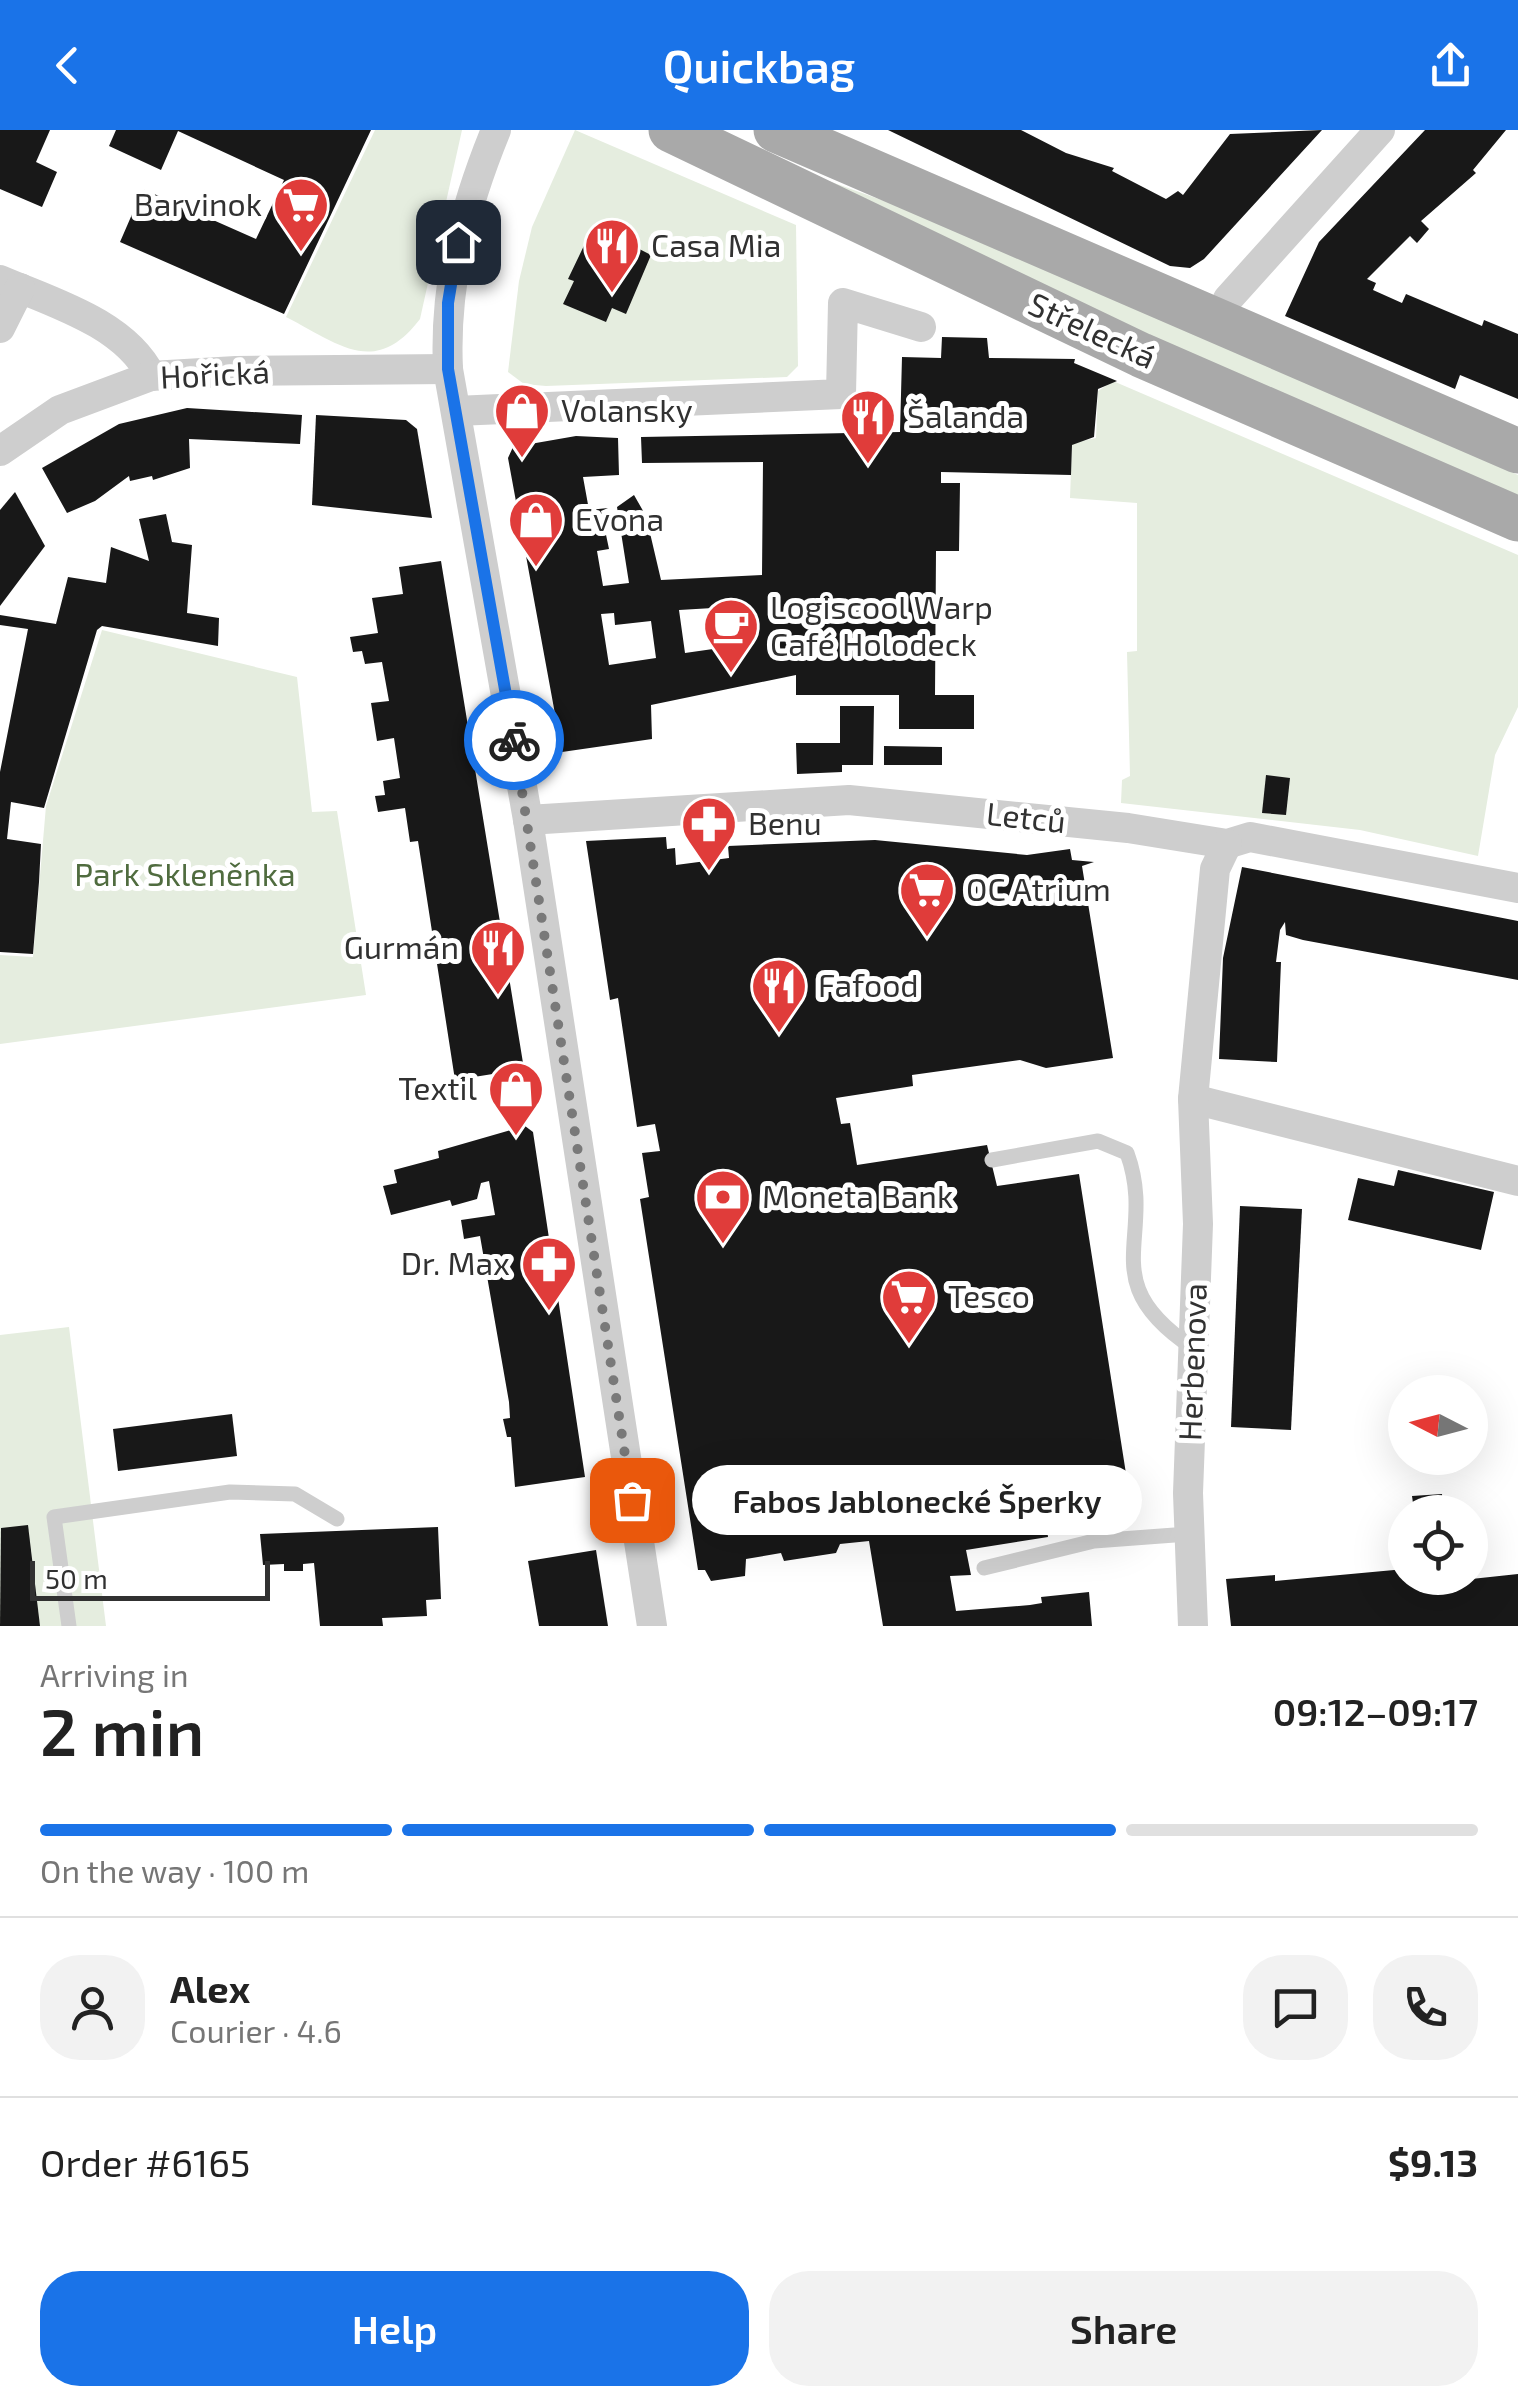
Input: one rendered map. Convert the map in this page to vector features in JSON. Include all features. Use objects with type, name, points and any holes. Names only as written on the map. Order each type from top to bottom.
[{"type":"main road","name":"Střelecká","points":[[671,130],[1154,360],[1518,519]]},
{"type":"main road","name":"Střelecká","points":[[776,130],[1518,451]]},
{"type":"street","points":[[496,130],[453,262],[448,369],[528,820],[652,1626]]},
{"type":"street","points":[[1228,299],[1380,130]]},
{"type":"street","points":[[0,328],[10,284],[106,328],[143,359],[152,376]]},
{"type":"street","points":[[456,412],[842,394],[843,303],[921,327]]},
{"type":"street","name":"Hořická","points":[[0,451],[60,410],[152,376],[222,371],[448,369]]},
{"type":"street","name":"Letců","points":[[528,820],[849,800],[1128,828],[1227,844],[1250,836],[1518,888]]},
{"type":"street","name":"Herbenova","points":[[1192,1626],[1188,1534],[1198,1224],[1193,1099],[1214,869],[1227,844]]},
{"type":"street","points":[[1193,1099],[1518,1180]]},
{"type":"lane","points":[[992,1160],[1107,1141],[1126,1153],[1134,1182],[1131,1252],[1138,1294],[1150,1312],[1193,1348]]},
{"type":"lane","points":[[69,1626],[54,1517],[230,1492],[294,1494],[337,1519]]},
{"type":"lane","points":[[984,1568],[1094,1542],[1188,1534]]},
{"type":"green space","points":[[375,130],[462,130],[420,319],[388,347],[372,351],[340,345],[286,317]]},
{"type":"green space","points":[[575,130],[796,225],[798,366],[787,377],[546,386],[524,384],[508,372],[519,281],[532,227]]},
{"type":"green space","points":[[823,179],[943,222],[1518,475],[1518,501],[1202,363]]},
{"type":"green space","points":[[1113,381],[1518,555],[1518,707],[1495,755],[1478,856],[1360,830],[1121,803],[1122,780],[1130,776],[1127,652],[1137,651],[1137,503],[1070,498],[1072,443],[1096,438],[1098,391]]},
{"type":"green space","name":"Park Skleněnka","points":[[102,630],[297,677],[312,812],[337,811],[366,995],[0,1044],[0,955],[33,957],[46,806]]},
{"type":"green space","points":[[69,1327],[106,1626],[0,1626],[0,1335]]},
{"type":"building","points":[[0,130],[50,130],[36,162],[57,172],[42,207],[0,189]]},
{"type":"building","points":[[116,130],[371,130],[284,314],[120,242],[143,189],[256,239],[284,180],[178,131],[161,170],[109,146]]},
{"type":"building","points":[[888,130],[1021,130],[1066,153],[1114,168],[1112,171],[1166,199],[1178,191],[1183,195],[1230,134],[1322,130],[1204,259],[1190,268],[1170,266]]},
{"type":"building","points":[[1425,130],[1506,130],[1473,170],[1476,173],[1421,221],[1429,229],[1417,243],[1410,236],[1367,279],[1376,283],[1373,290],[1402,303],[1406,294],[1482,326],[1484,320],[1518,334],[1518,399],[1460,375],[1455,389],[1285,316],[1319,242]]},
{"type":"building","points":[[591,231],[609,240],[612,235],[651,255],[626,314],[612,308],[606,322],[563,304],[574,281],[568,279]]},
{"type":"building","points":[[942,337],[987,338],[989,358],[1075,359],[1074,363],[1117,381],[1098,389],[1094,437],[1072,445],[1071,475],[941,472],[941,483],[960,483],[959,551],[936,551],[935,695],[974,695],[974,729],[899,729],[899,695],[796,695],[796,675],[651,705],[652,739],[562,752],[508,458],[513,447],[576,436],[618,438],[619,475],[583,477],[589,510],[608,508],[601,511],[609,549],[597,551],[603,586],[629,583],[617,507],[634,495],[646,516],[661,580],[762,575],[763,462],[642,463],[641,437],[900,432],[902,357],[941,358]],"holes":[[[713,608],[713,649],[685,653],[679,610]],[[614,613],[615,625],[651,621],[656,658],[609,665],[601,614]]]},
{"type":"building","points":[[187,408],[302,415],[300,444],[189,439],[190,468],[153,480],[152,476],[130,481],[129,476],[95,501],[67,513],[42,468],[119,424]]},
{"type":"building","points":[[316,415],[406,420],[417,429],[432,518],[312,505]]},
{"type":"building","points":[[15,492],[45,546],[0,606],[0,510]]},
{"type":"building","points":[[166,514],[172,542],[192,545],[187,613],[219,618],[218,646],[102,626],[97,630],[44,808],[11,802],[7,839],[41,844],[39,882],[33,954],[0,952],[0,772],[28,629],[0,625],[0,615],[56,624],[68,577],[106,583],[111,547],[149,561],[139,519]]},
{"type":"building","points":[[441,561],[524,1069],[455,1080],[418,841],[410,842],[405,808],[378,812],[375,796],[385,795],[383,781],[400,778],[394,738],[377,741],[371,703],[389,701],[382,662],[365,664],[362,651],[353,652],[350,637],[378,633],[372,598],[403,594],[399,567]]},
{"type":"building","points":[[840,706],[874,706],[873,765],[842,765],[842,772],[797,774],[796,743],[840,743]]},
{"type":"building","points":[[884,746],[942,747],[942,765],[884,765]]},
{"type":"building","points":[[1266,775],[1290,778],[1286,815],[1262,813]]},
{"type":"building","points":[[666,837],[667,849],[675,848],[676,865],[729,858],[728,846],[875,840],[1027,855],[1070,849],[1072,860],[1094,862],[1082,866],[1113,1058],[1046,1068],[1020,1060],[912,1075],[913,1086],[836,1098],[841,1124],[850,1123],[857,1165],[987,1145],[997,1186],[1079,1174],[1127,1480],[1063,1490],[1066,1510],[1045,1513],[1048,1537],[966,1550],[971,1575],[950,1576],[956,1611],[1030,1605],[1042,1603],[1041,1597],[1089,1592],[1092,1626],[883,1626],[869,1541],[840,1544],[836,1553],[784,1561],[781,1553],[746,1559],[745,1576],[711,1581],[705,1570],[698,1570],[640,1199],[649,1197],[642,1153],[660,1151],[655,1124],[637,1127],[618,998],[610,1000],[586,841]]},
{"type":"building","points":[[1242,867],[1518,921],[1518,980],[1303,940],[1286,935],[1285,922],[1280,930],[1276,962],[1281,962],[1277,1062],[1219,1059],[1223,958]]},
{"type":"building","points":[[525,1126],[533,1132],[585,1477],[515,1487],[511,1437],[507,1437],[503,1419],[510,1418],[509,1402],[480,1236],[464,1239],[461,1220],[495,1215],[489,1181],[481,1183],[477,1199],[452,1206],[450,1200],[391,1215],[383,1186],[397,1183],[394,1170],[439,1158],[438,1151]]},
{"type":"building","points":[[1398,1170],[1494,1192],[1481,1250],[1348,1220],[1358,1178],[1394,1186]]},
{"type":"building","points":[[1240,1206],[1302,1209],[1291,1430],[1231,1427]]},
{"type":"building","points":[[232,1414],[237,1456],[118,1471],[113,1429]]},
{"type":"building","points":[[28,1525],[40,1626],[0,1626],[1,1528]]},
{"type":"building","points":[[438,1527],[441,1599],[426,1600],[427,1616],[382,1618],[383,1626],[320,1626],[314,1563],[303,1564],[303,1571],[284,1571],[284,1564],[263,1565],[260,1534]]},
{"type":"building","points":[[596,1550],[608,1626],[539,1626],[528,1561]]},
{"type":"building","points":[[1388,1571],[1388,1595],[1488,1595],[1488,1577],[1518,1574],[1518,1626],[1231,1626],[1226,1579],[1275,1575],[1275,1581]]},
{"type":"way so far","points":[[514,740],[632,1500]]},
{"type":"place","name":"Barvinok","points":[[301,254]]},
{"type":"place","name":"Casa Mia","points":[[612,295]]},
{"type":"place","name":"Volansky","points":[[522,460]]},
{"type":"place","name":"Šalanda","points":[[868,466]]},
{"type":"place","name":"Evona","points":[[536,569]]},
{"type":"place","name":"Logiscool Warp Café Holodeck","points":[[731,675]]},
{"type":"place","name":"Benu","points":[[709,873]]},
{"type":"place","name":"OC Atrium","points":[[927,939]]},
{"type":"place","name":"Gurmán","points":[[498,997]]},
{"type":"place","name":"Fafood","points":[[779,1035]]},
{"type":"place","name":"Textil","points":[[516,1138]]},
{"type":"place","name":"Moneta Bank","points":[[723,1246]]},
{"type":"place","name":"Dr. Max","points":[[549,1313]]},
{"type":"place","name":"Tesco","points":[[909,1346]]},
{"type":"place","name":"Fabos Jablonecké Šperky","points":[[632,1500]]},
{"type":"route","points":[[458,242],[448,303],[448,369],[514,740]]}]
